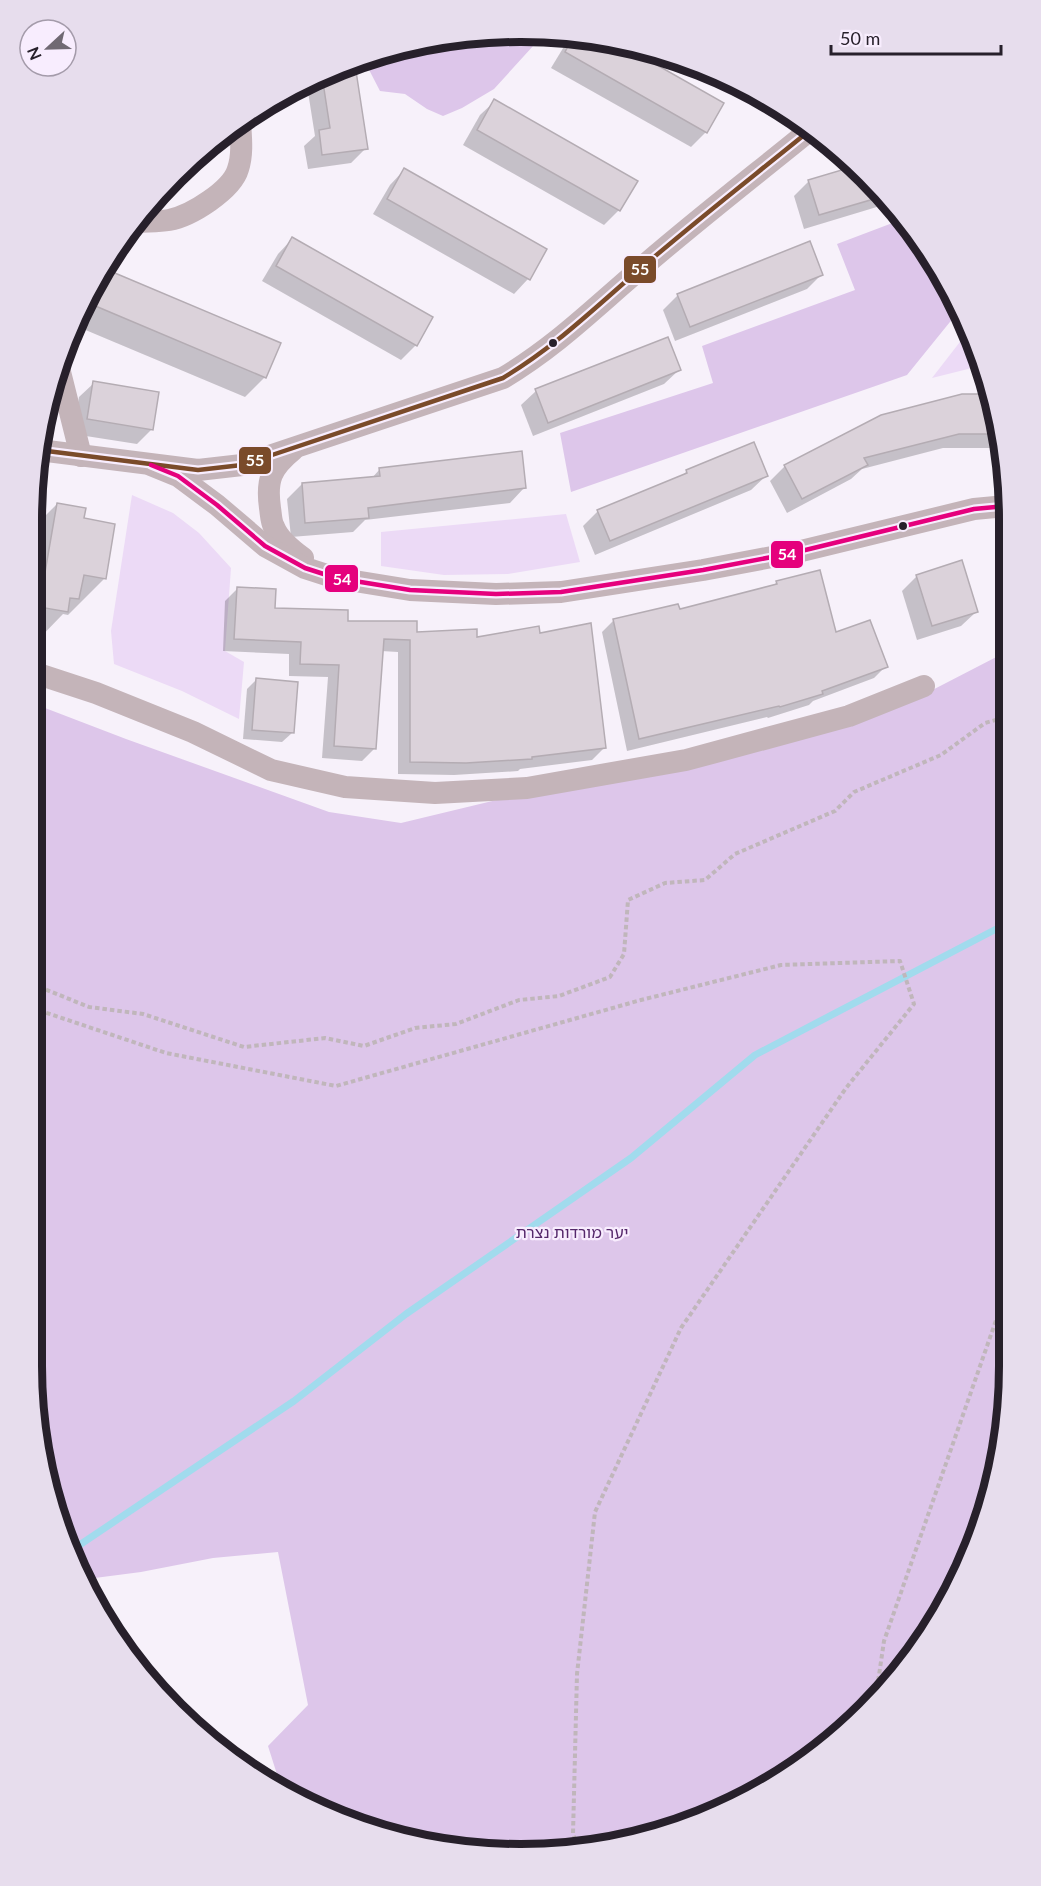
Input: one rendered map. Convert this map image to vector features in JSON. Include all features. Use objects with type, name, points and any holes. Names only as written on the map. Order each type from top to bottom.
[{"type":"street","points":[[147,221],[170,220],[218,196],[238,171],[242,147],[241,133]]},
{"type":"street","points":[[47,451],[198,470],[243,465],[503,378],[534,359],[580,323],[632,276],[804,135]]},
{"type":"street","points":[[62,382],[81,456]]},
{"type":"street","points":[[293,450],[278,463],[270,478],[268,496],[273,527],[289,547],[320,573]]},
{"type":"street","points":[[151,465],[178,476],[217,505],[265,546],[304,568],[336,578],[410,590],[496,594],[561,592],[704,570],[782,555],[974,509],[999,507]]},
{"type":"street","points":[[42,675],[96,693],[193,732],[272,770],[345,788],[435,794],[527,788],[686,760],[849,716],[924,686]]},
{"type":"path","points":[[42,988],[89,1007],[143,1014],[244,1047],[324,1038],[364,1046],[415,1028],[456,1024],[519,1000],[559,996],[610,977],[624,954],[628,900],[665,883],[705,880],[735,855],[836,811],[854,792],[941,755],[985,723],[999,719]]},
{"type":"path","points":[[42,1011],[166,1053],[336,1086],[641,1000],[781,965],[900,961],[914,1004],[846,1088],[681,1328],[595,1512],[577,1674],[573,1834],[576,1841]]},
{"type":"path","points":[[878,1683],[884,1641],[999,1312]]},
{"type":"shaded area","points":[[963,338],[974,367],[932,378]]},
{"type":"shaded area","points":[[132,495],[173,513],[199,533],[231,568],[225,651],[244,662],[239,719],[182,691],[114,664],[111,631]]},
{"type":"shaded area","points":[[566,514],[580,562],[508,574],[444,575],[381,566],[381,532]]},
{"type":"green space","points":[[536,43],[494,89],[462,108],[443,116],[427,109],[405,94],[380,91],[368,67],[427,51],[458,46]]},
{"type":"green space","points":[[894,222],[935,281],[950,309],[954,317],[907,375],[571,492],[560,433],[713,383],[702,346],[855,290],[837,244]]},
{"type":"green space","name":"יער מורדות נצרת","points":[[999,656],[998,1397],[990,1459],[974,1519],[963,1549],[935,1605],[900,1657],[880,1681],[859,1704],[812,1745],[760,1780],[732,1795],[704,1808],[644,1828],[614,1835],[552,1843],[520,1844],[458,1840],[427,1835],[367,1819],[337,1808],[281,1780],[278,1778],[268,1746],[308,1705],[278,1552],[213,1558],[141,1572],[92,1578],[67,1519],[51,1459],[43,1397],[42,1366],[42,707],[329,812],[401,823],[915,699]]},
{"type":"building","points":[[569,45],[645,58],[724,103],[707,133],[565,52]]},
{"type":"building","points":[[356,71],[368,149],[322,155],[319,130],[330,128],[323,84]]},
{"type":"building","points":[[494,99],[638,181],[620,211],[477,130]]},
{"type":"building","points":[[404,168],[547,249],[530,280],[387,199]]},
{"type":"building","points":[[845,169],[874,199],[819,215],[808,180]]},
{"type":"building","points":[[292,237],[433,317],[417,346],[276,266]]},
{"type":"building","points":[[810,241],[823,275],[690,327],[677,294]]},
{"type":"building","points":[[112,272],[281,343],[266,378],[93,305]]},
{"type":"building","points":[[668,337],[681,370],[548,423],[535,389]]},
{"type":"building","points":[[93,381],[159,392],[153,430],[87,419]]},
{"type":"building","points":[[962,394],[982,394],[991,434],[959,434],[864,458],[868,465],[802,499],[784,465],[881,415]]},
{"type":"building","points":[[754,442],[768,476],[610,541],[597,510],[687,473],[686,470]]},
{"type":"building","points":[[522,451],[526,488],[368,508],[369,518],[305,523],[302,483],[380,476],[379,468]]},
{"type":"building","points":[[57,503],[86,508],[84,518],[115,524],[106,579],[84,575],[79,599],[70,598],[68,612],[42,608],[42,590]]},
{"type":"building","points":[[962,560],[978,612],[932,626],[916,575]]},
{"type":"building","points":[[820,570],[836,632],[870,620],[888,667],[822,691],[823,694],[780,707],[639,739],[613,619],[678,604],[680,609],[777,584],[776,581]]},
{"type":"building","points":[[237,587],[276,589],[275,608],[348,610],[348,621],[417,621],[417,632],[477,629],[477,637],[539,626],[540,633],[591,623],[606,748],[532,757],[532,759],[466,763],[410,762],[410,640],[384,639],[376,749],[334,746],[339,665],[300,664],[301,642],[234,639]]},
{"type":"building","points":[[256,678],[298,682],[294,733],[252,730]]},
{"type":"waterway","points":[[77,1547],[294,1401],[406,1314],[631,1158],[755,1055],[999,928]]},
{"type":"transit line","name":"55","points":[[47,451],[198,470],[242,465],[503,378],[554,343],[675,239],[804,135]]},
{"type":"transit line","name":"54","points":[[151,465],[178,476],[217,505],[265,546],[305,568],[336,578],[410,590],[496,594],[561,592],[703,570],[793,553],[974,509],[999,507]]}]
